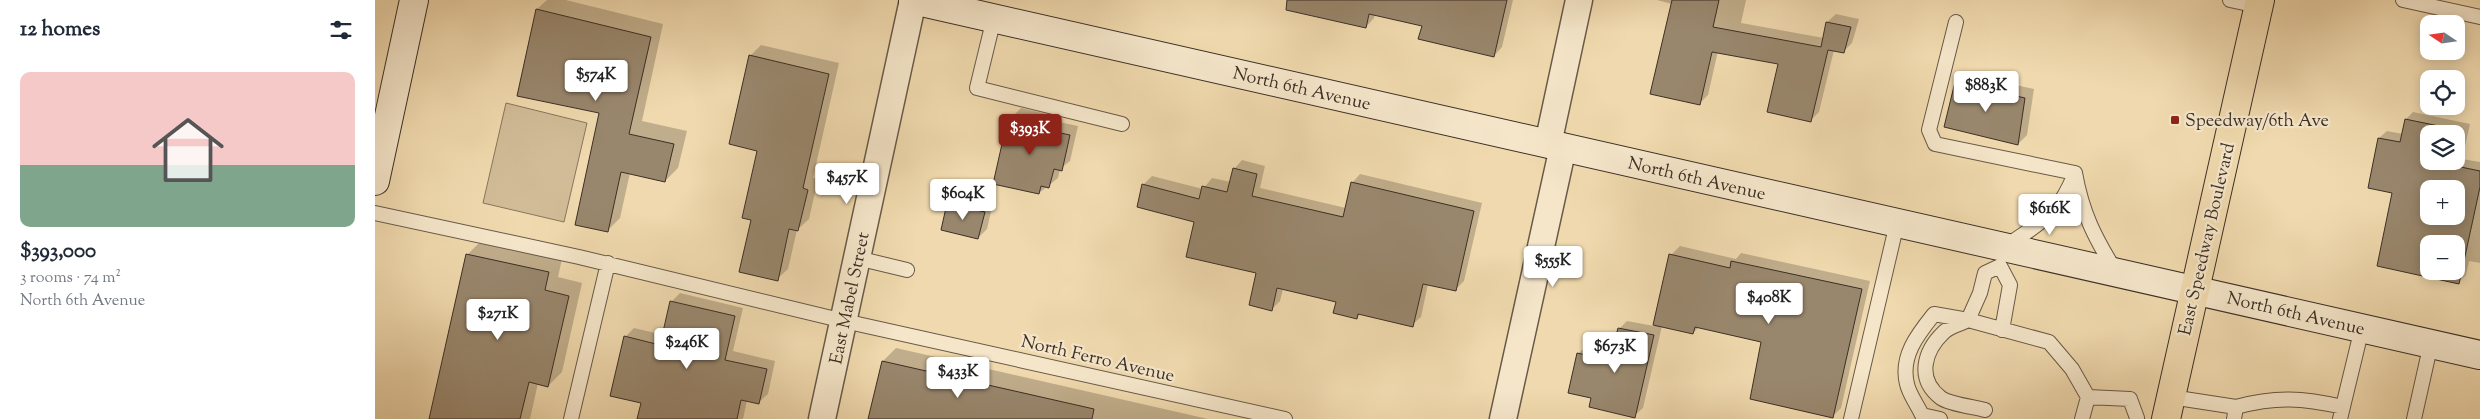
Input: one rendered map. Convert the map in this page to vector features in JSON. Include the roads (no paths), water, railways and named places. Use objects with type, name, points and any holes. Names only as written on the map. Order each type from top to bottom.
[{"type":"main road","name":"East Speedway Boulevard","points":[[2168,408],[2259,3]]},
{"type":"street","points":[[375,181],[383,104],[414,0]]},
{"type":"street","name":"North 6th Avenue","points":[[913,0],[1897,223],[2002,257],[2116,273],[2480,355]]},
{"type":"street","name":"East Mabel Street","points":[[822,419],[913,0]]},
{"type":"street","points":[[1503,419],[1555,146],[1579,0]]},
{"type":"lane","points":[[2230,0],[2259,3]]},
{"type":"lane","points":[[2403,0],[2480,17]]},
{"type":"lane","points":[[994,18],[977,88],[1122,124]]},
{"type":"lane","points":[[1956,22],[1929,130],[1935,144],[2075,173]]},
{"type":"lane","points":[[1985,410],[1942,399],[1930,386],[1924,368],[1929,352],[1945,331],[1968,320],[1980,293],[1985,273],[2054,213],[2068,191],[2075,173]]},
{"type":"lane","points":[[2075,173],[2079,194],[2091,232],[2116,273]]},
{"type":"lane","name":"North Ferro Avenue","points":[[375,213],[608,263],[844,321],[1285,419]]},
{"type":"lane","points":[[1851,419],[1897,223]]},
{"type":"lane","points":[[2002,257],[2010,285],[2002,330]]},
{"type":"lane","points":[[857,258],[907,270]]},
{"type":"lane","points":[[571,419],[608,263]]},
{"type":"lane","points":[[1939,419],[1922,415],[1907,384],[1907,362],[1912,342],[1934,314],[1968,320],[2049,342],[2072,370],[2088,397],[2086,418]]},
{"type":"lane","points":[[2168,408],[2235,413],[2278,398],[2305,398],[2341,413],[2362,328]]},
{"type":"lane","points":[[2414,419],[2431,344]]},
{"type":"lane","points":[[2088,397],[2130,400],[2139,419]]},
{"type":"place","name":"Speedway/6th Ave","points":[[2175,120]]}]
